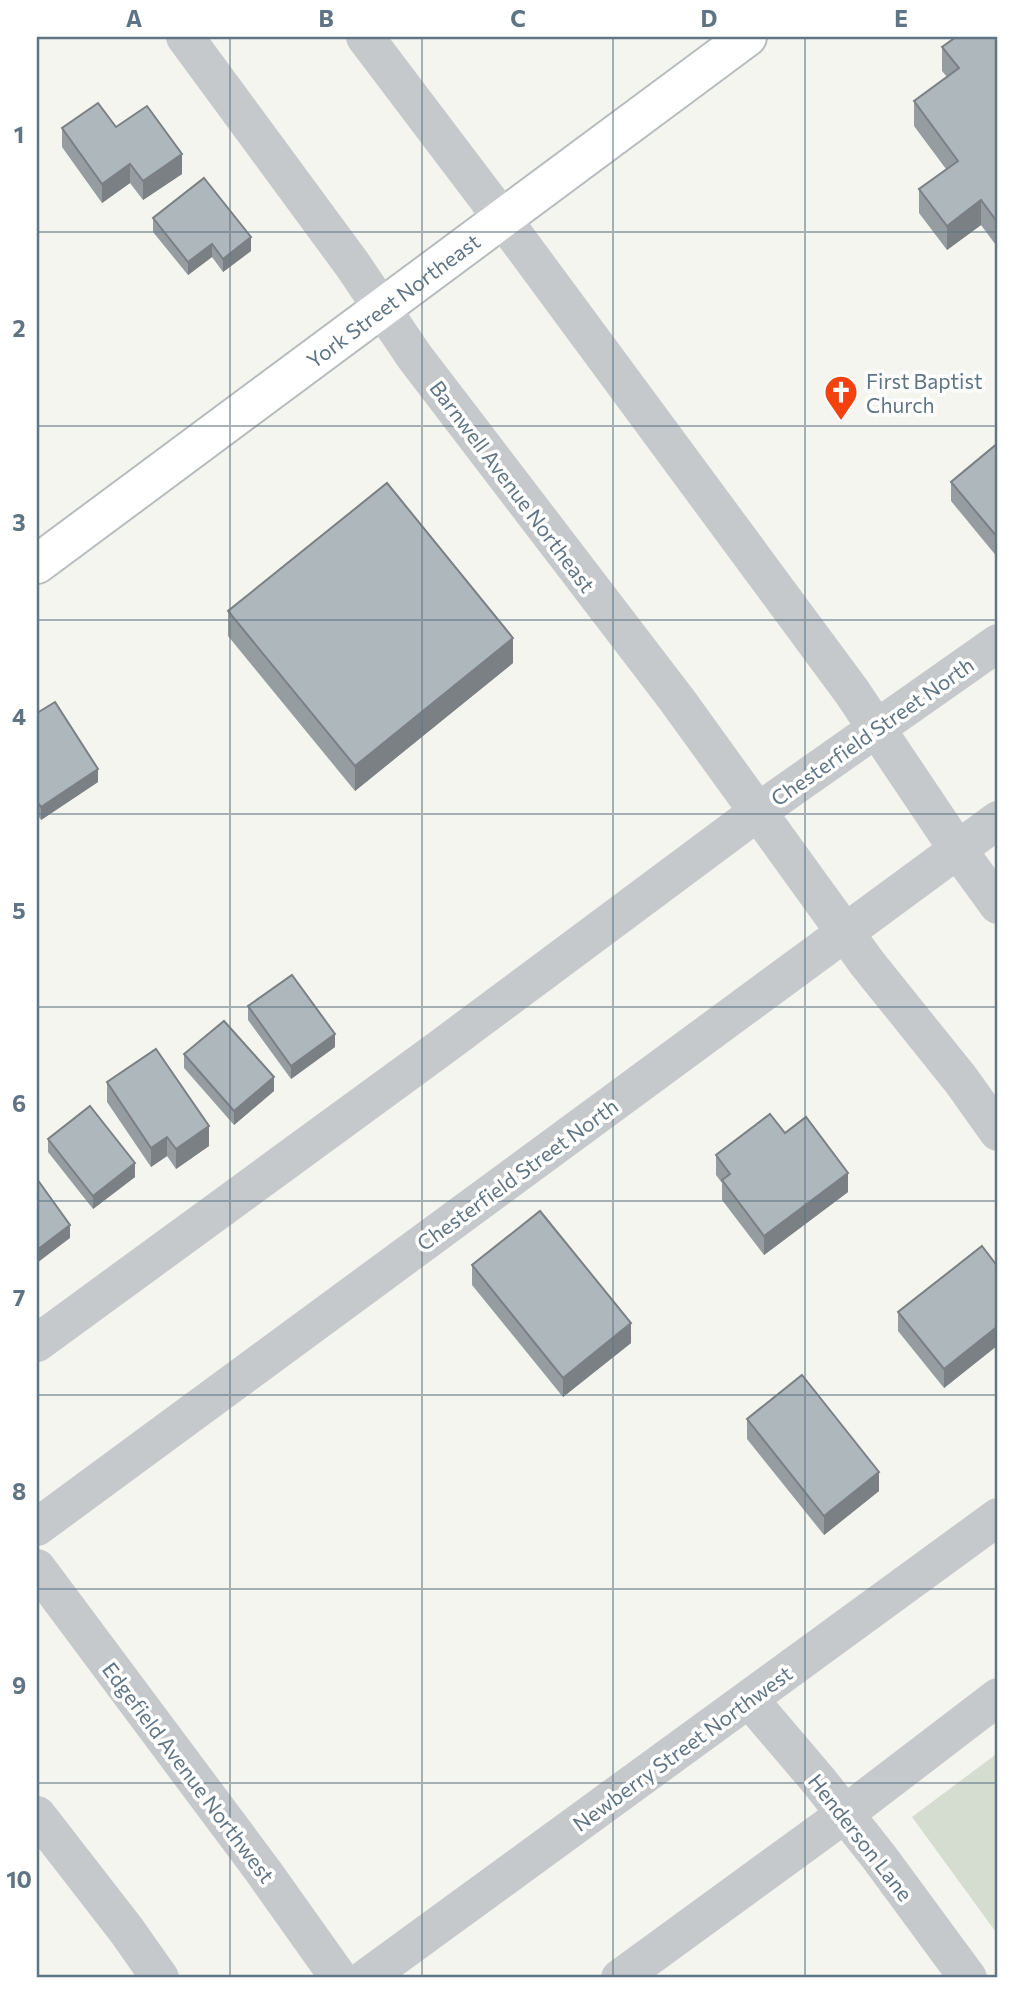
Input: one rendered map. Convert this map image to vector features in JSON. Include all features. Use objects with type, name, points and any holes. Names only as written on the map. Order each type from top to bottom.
[{"type":"main road","name":"York Street Northeast","points":[[37,564],[747,37]]},
{"type":"street","name":"Barnwell Avenue Northeast","points":[[186,37],[352,264],[414,356],[669,689],[867,963],[961,1080],[998,1132]]},
{"type":"street","points":[[365,37],[844,681],[998,905]]},
{"type":"street","name":"Chesterfield Street North","points":[[37,1343],[759,811],[998,643]]},
{"type":"street","name":"Chesterfield Street North","points":[[37,1527],[998,820]]},
{"type":"street","name":"Newberry Street Northwest","points":[[366,1978],[998,1517]]},
{"type":"street","name":"Edgefield Avenue Northwest","points":[[37,1568],[263,1871],[339,1978]]},
{"type":"street","points":[[620,1978],[845,1814],[998,1697]]},
{"type":"street","name":"Henderson Lane","points":[[749,1699],[879,1857],[968,1978]]},
{"type":"street","points":[[37,1815],[160,1978]]},
{"type":"shaded area","points":[[995,1755],[998,1759],[998,1935],[912,1817]]},
{"type":"building","points":[[956,37],[998,37],[998,223],[981,200],[947,226],[919,189],[958,161],[914,101],[959,68],[942,47]]},
{"type":"building","points":[[98,103],[116,127],[147,106],[182,154],[143,181],[130,164],[102,184],[62,128]]},
{"type":"building","points":[[204,178],[251,237],[223,259],[212,244],[188,262],[153,218]]},
{"type":"building","points":[[998,443],[998,538],[951,482]]},
{"type":"building","points":[[387,483],[513,638],[355,766],[228,611]]},
{"type":"building","points":[[55,702],[98,769],[41,807],[37,801],[37,713]]},
{"type":"building","points":[[292,975],[335,1034],[291,1066],[248,1006]]},
{"type":"building","points":[[224,1021],[274,1077],[234,1111],[184,1054]]},
{"type":"building","points":[[156,1049],[209,1126],[176,1149],[167,1137],[151,1148],[107,1082]]},
{"type":"building","points":[[90,1106],[135,1163],[93,1196],[48,1139]]},
{"type":"building","points":[[770,1114],[785,1133],[806,1117],[848,1173],[764,1236],[722,1180],[730,1174],[716,1155]]},
{"type":"building","points":[[37,1179],[70,1225],[37,1250]]},
{"type":"building","points":[[540,1211],[631,1323],[563,1378],[472,1265]]},
{"type":"building","points":[[982,1246],[998,1267],[998,1326],[944,1369],[898,1312]]},
{"type":"building","points":[[802,1375],[879,1472],[824,1516],[747,1419]]},
{"type":"place","name":"First Baptist Church","points":[[841,422]]}]
